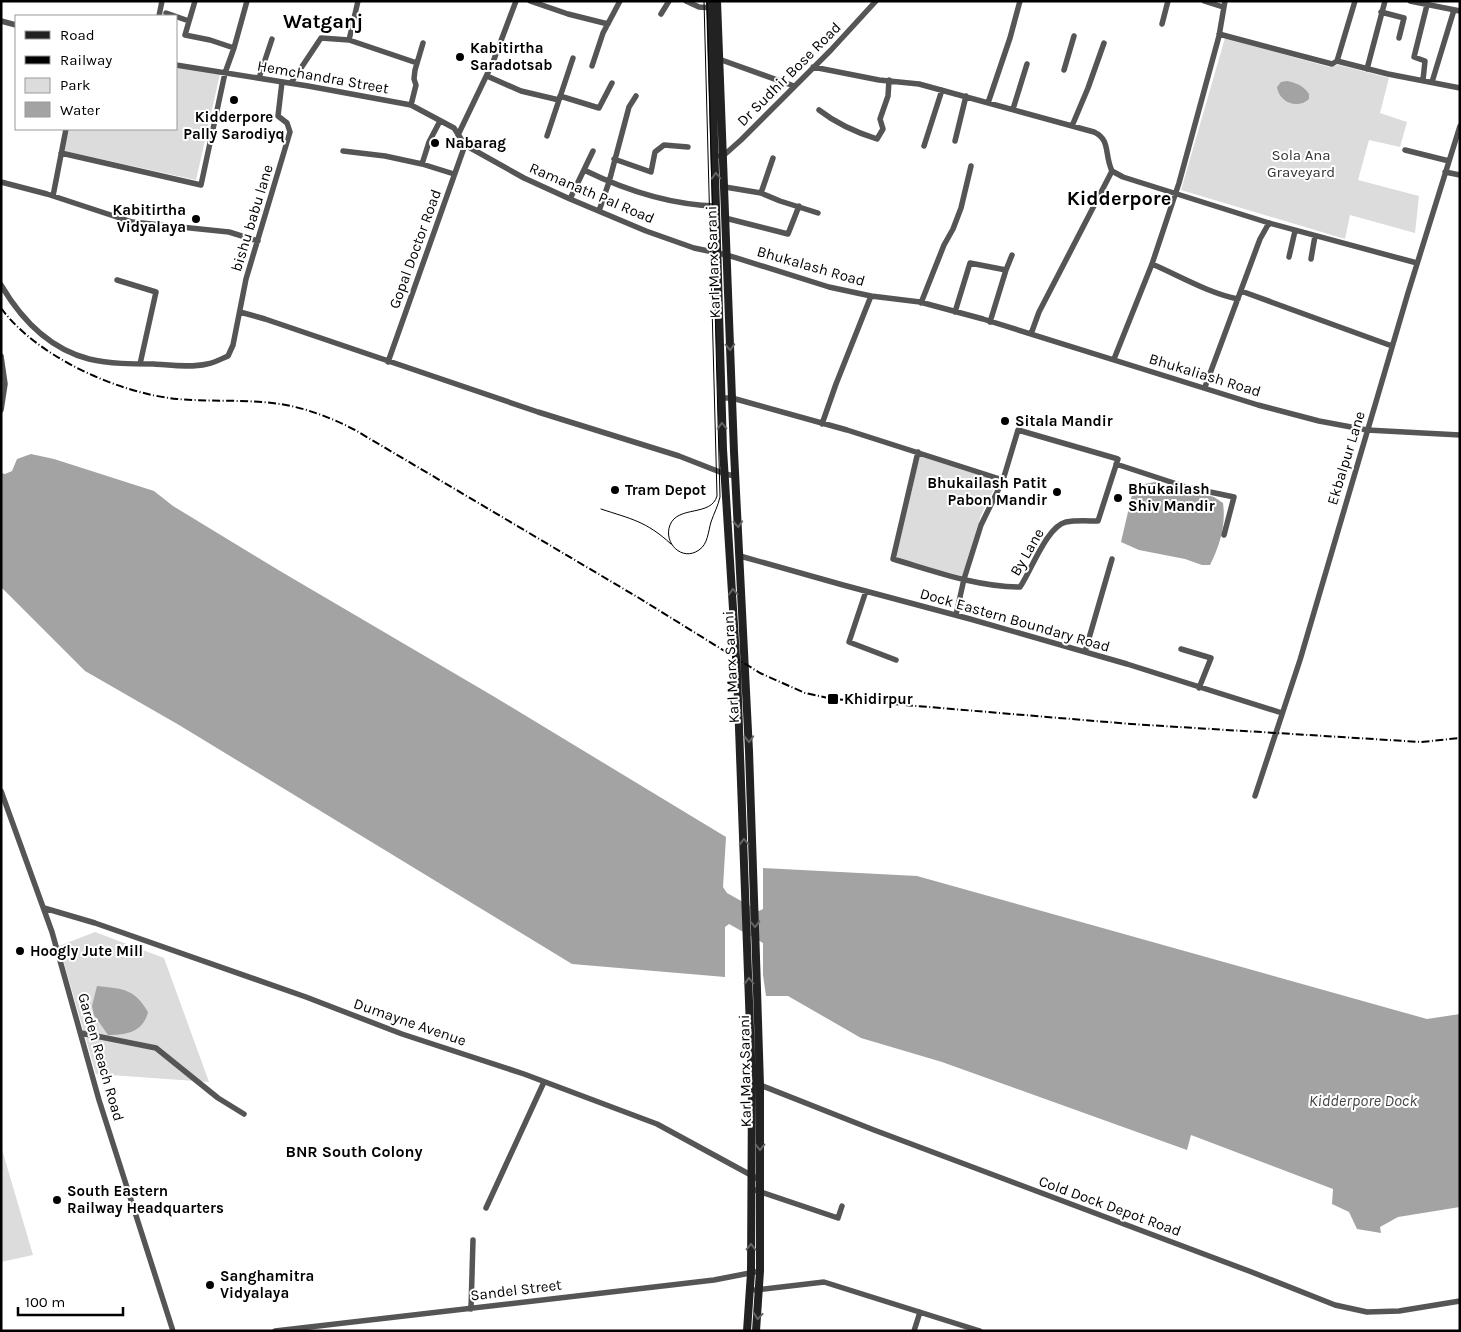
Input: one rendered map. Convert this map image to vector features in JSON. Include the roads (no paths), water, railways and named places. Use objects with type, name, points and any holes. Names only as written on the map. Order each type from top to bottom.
[{"type":"main road","name":"Karl Marx Sarani","points":[[714,5],[719,156],[725,187],[735,476],[749,751],[749,890],[760,1084],[756,1178],[760,1289],[756,1331]]},
{"type":"main road","points":[[719,156],[717,206],[723,474],[738,673],[749,890]]},
{"type":"main road","points":[[752,958],[752,1082],[756,1178]]},
{"type":"main road","points":[[747,1331],[756,1190]]},
{"type":"street","points":[[158,15],[162,1]]},
{"type":"street","points":[[195,1],[185,35],[210,40],[234,48]]},
{"type":"street","points":[[61,153],[201,185],[225,73],[234,48],[246,1]]},
{"type":"street","points":[[349,40],[358,1]]},
{"type":"street","points":[[458,134],[487,76],[516,1]]},
{"type":"street","points":[[530,1],[568,14],[608,24]]},
{"type":"street","points":[[592,66],[608,24],[620,1]]},
{"type":"street","points":[[661,14],[669,1]]},
{"type":"street","points":[[686,1],[698,7],[714,5]]},
{"type":"street","name":"Dr Sudhir Bose Road","points":[[719,156],[741,140],[876,1]]},
{"type":"street","points":[[988,103],[1010,38],[1020,1]]},
{"type":"street","points":[[1162,24],[1168,1]]},
{"type":"street","points":[[1114,359],[1152,264],[1197,122],[1219,34],[1224,4],[1204,1]]},
{"type":"street","points":[[1219,34],[1332,64],[1337,61],[1355,1]]},
{"type":"street","points":[[1366,69],[1385,1]]},
{"type":"street","points":[[1410,1],[1457,11],[1432,82]]},
{"type":"street","points":[[1423,80],[1426,61],[1414,57],[1425,3]]},
{"type":"street","points":[[166,12],[175,15]]},
{"type":"street","points":[[1381,12],[1404,18],[1398,38]]},
{"type":"street","points":[[178,16],[189,20]]},
{"type":"street","points":[[1,21],[15,25]]},
{"type":"street","points":[[1064,70],[1074,36]]},
{"type":"street","points":[[291,83],[321,38],[349,40],[417,63]]},
{"type":"street","points":[[259,78],[272,39]]},
{"type":"street","points":[[411,105],[416,86],[414,79],[422,43]]},
{"type":"street","points":[[1072,126],[1104,43]]},
{"type":"street","points":[[547,136],[573,58]]},
{"type":"street","points":[[715,58],[794,86]]},
{"type":"street","points":[[1337,61],[1366,69],[1460,88]]},
{"type":"street","points":[[1013,110],[1027,64]]},
{"type":"street","name":"Hemchandra Street","points":[[178,65],[291,83],[411,105],[454,128],[458,134]]},
{"type":"street","points":[[813,68],[919,84],[1103,136],[1112,171],[1123,177],[1295,231],[1417,263]]},
{"type":"street","points":[[487,76],[521,91],[599,108],[612,83]]},
{"type":"street","points":[[819,110],[862,136],[877,139],[883,130],[880,118],[888,96],[889,80]]},
{"type":"street","name":"bishu babu lane","points":[[140,364],[207,364],[228,356],[234,345],[246,279],[290,132],[287,122],[278,116],[282,82]]},
{"type":"street","points":[[924,146],[942,90]]},
{"type":"street","points":[[599,211],[609,182],[629,107],[636,96]]},
{"type":"street","points":[[955,141],[966,96]]},
{"type":"street","points":[[422,164],[428,142],[440,121]]},
{"type":"street","name":"Ekbalpur Lane","points":[[1255,796],[1300,660],[1392,346],[1460,126]]},
{"type":"street","points":[[53,196],[66,130]]},
{"type":"street","name":"Ramanath Pal Road","points":[[458,134],[465,145],[524,178],[646,231],[694,248],[727,255]]},
{"type":"street","name":"Gopal Doctor Road","points":[[388,362],[465,145]]},
{"type":"street","points":[[614,160],[651,172],[655,152],[664,145],[688,147]]},
{"type":"street","points":[[1405,150],[1449,161]]},
{"type":"street","points":[[343,151],[385,156],[422,164],[454,174]]},
{"type":"street","points":[[570,198],[592,151]]},
{"type":"street","points":[[761,193],[773,158]]},
{"type":"street","points":[[921,303],[961,208],[971,166]]},
{"type":"street","points":[[584,170],[641,194],[687,203],[717,206]]},
{"type":"street","points":[[1031,334],[1040,312],[1112,171]]},
{"type":"street","points":[[1445,172],[1460,175]]},
{"type":"street","points":[[1,182],[53,196],[132,222],[229,232],[258,241]]},
{"type":"street","points":[[725,187],[761,193],[818,213]]},
{"type":"street","points":[[725,218],[788,234],[799,206]]},
{"type":"street","points":[[1204,387],[1260,239],[1270,223]]},
{"type":"street","points":[[1289,257],[1295,231]]},
{"type":"street","points":[[1311,259],[1315,236]]},
{"type":"street","name":"Bhukalash Road","points":[[727,255],[829,287],[871,296],[921,303],[951,311]]},
{"type":"street","points":[[990,322],[1012,255]]},
{"type":"street","points":[[951,311],[970,263],[1006,270]]},
{"type":"street","points":[[1152,264],[1219,295],[1238,299]]},
{"type":"street","points":[[1,285],[21,314],[41,334],[62,349],[89,359],[140,364],[156,292],[117,280]]},
{"type":"street","points":[[1240,291],[1392,346]]},
{"type":"street","points":[[822,424],[871,296]]},
{"type":"street","name":"Bhukaliash Road","points":[[951,311],[1114,359],[1258,405],[1311,419],[1367,430],[1460,435]]},
{"type":"street","points":[[240,312],[545,415],[679,456],[723,474],[735,476]]},
{"type":"street","points":[[1,356],[5,384],[1,410]]},
{"type":"street","points":[[722,398],[732,398],[918,452],[1003,480]]},
{"type":"street","points":[[956,615],[964,579],[981,524],[1003,480],[1018,430],[1118,459],[1116,464],[1186,487],[1234,497],[1224,535]]},
{"type":"street","points":[[918,452],[893,560],[964,579]]},
{"type":"street","name":"By Lane","points":[[964,579],[1006,587],[1020,587],[1030,573],[1038,553],[1053,530],[1065,522],[1098,521],[1116,464]]},
{"type":"street","name":"Dock Eastern Boundary Road","points":[[740,556],[1085,652],[1282,713]]},
{"type":"street","points":[[1085,652],[1112,559]]},
{"type":"street","points":[[866,591],[850,642],[896,660]]},
{"type":"street","points":[[1181,649],[1211,658],[1200,688]]},
{"type":"street","name":"Garden Reach Road","points":[[1,791],[44,908],[99,1100],[173,1331]]},
{"type":"street","name":"Dumayne Avenue","points":[[44,908],[95,923],[306,997],[402,1034],[544,1082],[657,1124],[756,1178]]},
{"type":"street","points":[[81,1033],[156,1048],[218,1098],[244,1114]]},
{"type":"street","points":[[486,1208],[544,1082]]},
{"type":"street","name":"Cold Dock Depot Road","points":[[760,1084],[909,1144],[1335,1305],[1367,1312],[1399,1311],[1460,1302]]},
{"type":"street","points":[[756,1190],[838,1218],[842,1206]]},
{"type":"street","points":[[470,1309],[473,1240]]},
{"type":"street","name":"Sandel Street","points":[[275,1331],[714,1280],[760,1271]]},
{"type":"street","points":[[750,1290],[824,1282],[980,1331]]},
{"type":"street","points":[[914,1331],[920,1312]]},
{"type":"water","points":[[1287,81],[1297,84],[1307,91],[1309,99],[1299,104],[1294,104],[1281,97],[1277,87],[1281,82]]},
{"type":"water","name":"Kidderpore Dock","points":[[31,454],[54,459],[154,491],[173,506],[280,571],[493,696],[726,837],[723,887],[727,893],[759,911],[763,909],[763,868],[917,876],[1427,1019],[1460,1014],[1460,1207],[1398,1217],[1380,1227],[1381,1233],[1357,1229],[1349,1212],[1332,1204],[1333,1189],[1191,1135],[1187,1150],[942,1062],[861,1038],[788,996],[766,996],[763,975],[763,943],[729,924],[725,927],[725,977],[572,964],[179,725],[85,671],[1,587],[1,473],[5,474],[12,471],[17,459]]},
{"type":"water","points":[[1155,482],[1181,491],[1214,497],[1223,503],[1224,519],[1221,535],[1210,565],[1202,565],[1185,559],[1139,550],[1121,542],[1134,486]]},
{"type":"water","points":[[97,986],[121,989],[133,994],[148,1012],[146,1019],[133,1031],[108,1035],[94,1015],[92,1006]]},
{"type":"tram line","points":[[704,1],[717,496],[708,507],[680,515],[670,525],[669,538],[672,544],[676,549],[686,554],[699,550],[704,544],[720,497],[707,1]]},
{"type":"tram line","points":[[601,509],[646,525],[671,544]]},
{"type":"railway","points":[[1,308],[16,326],[57,357],[80,370],[130,389],[177,399],[280,404],[309,411],[355,430],[639,598],[760,673],[805,693],[833,699],[1131,724],[1421,742],[1460,738]]},
{"type":"place","name":"Kabitirtha Saradotsab","points":[[460,57]]},
{"type":"place","name":"Kidderpore Pally Sarodiyq","points":[[234,100]]},
{"type":"place","name":"Nabarag","points":[[435,143]]},
{"type":"place","name":"Kabitirtha Vidyalaya","points":[[196,219]]},
{"type":"place","name":"Sitala Mandir","points":[[1005,421]]},
{"type":"place","name":"Tram Depot","points":[[615,490]]},
{"type":"place","name":"Bhukailash Patit Pabon Mandir","points":[[1057,492]]},
{"type":"place","name":"Bhukailash Shiv Mandir","points":[[1118,498]]},
{"type":"place","name":"Khidirpur","points":[[833,699]]},
{"type":"place","name":"Hoogly Jute Mill","points":[[20,951]]},
{"type":"place","name":"South Eastern Railway Headquarters","points":[[57,1200]]},
{"type":"place","name":"Sanghamitra Vidyalaya","points":[[210,1285]]},
{"type":"district","name":"Watganj","points":[[323,21]]},
{"type":"district","name":"Kidderpore","points":[[1119,198]]},
{"type":"district","name":"BNR South Colony","points":[[354,1151]]},
{"type":"park label","name":"Sola Ana Graveyard","points":[[1301,164]]}]
